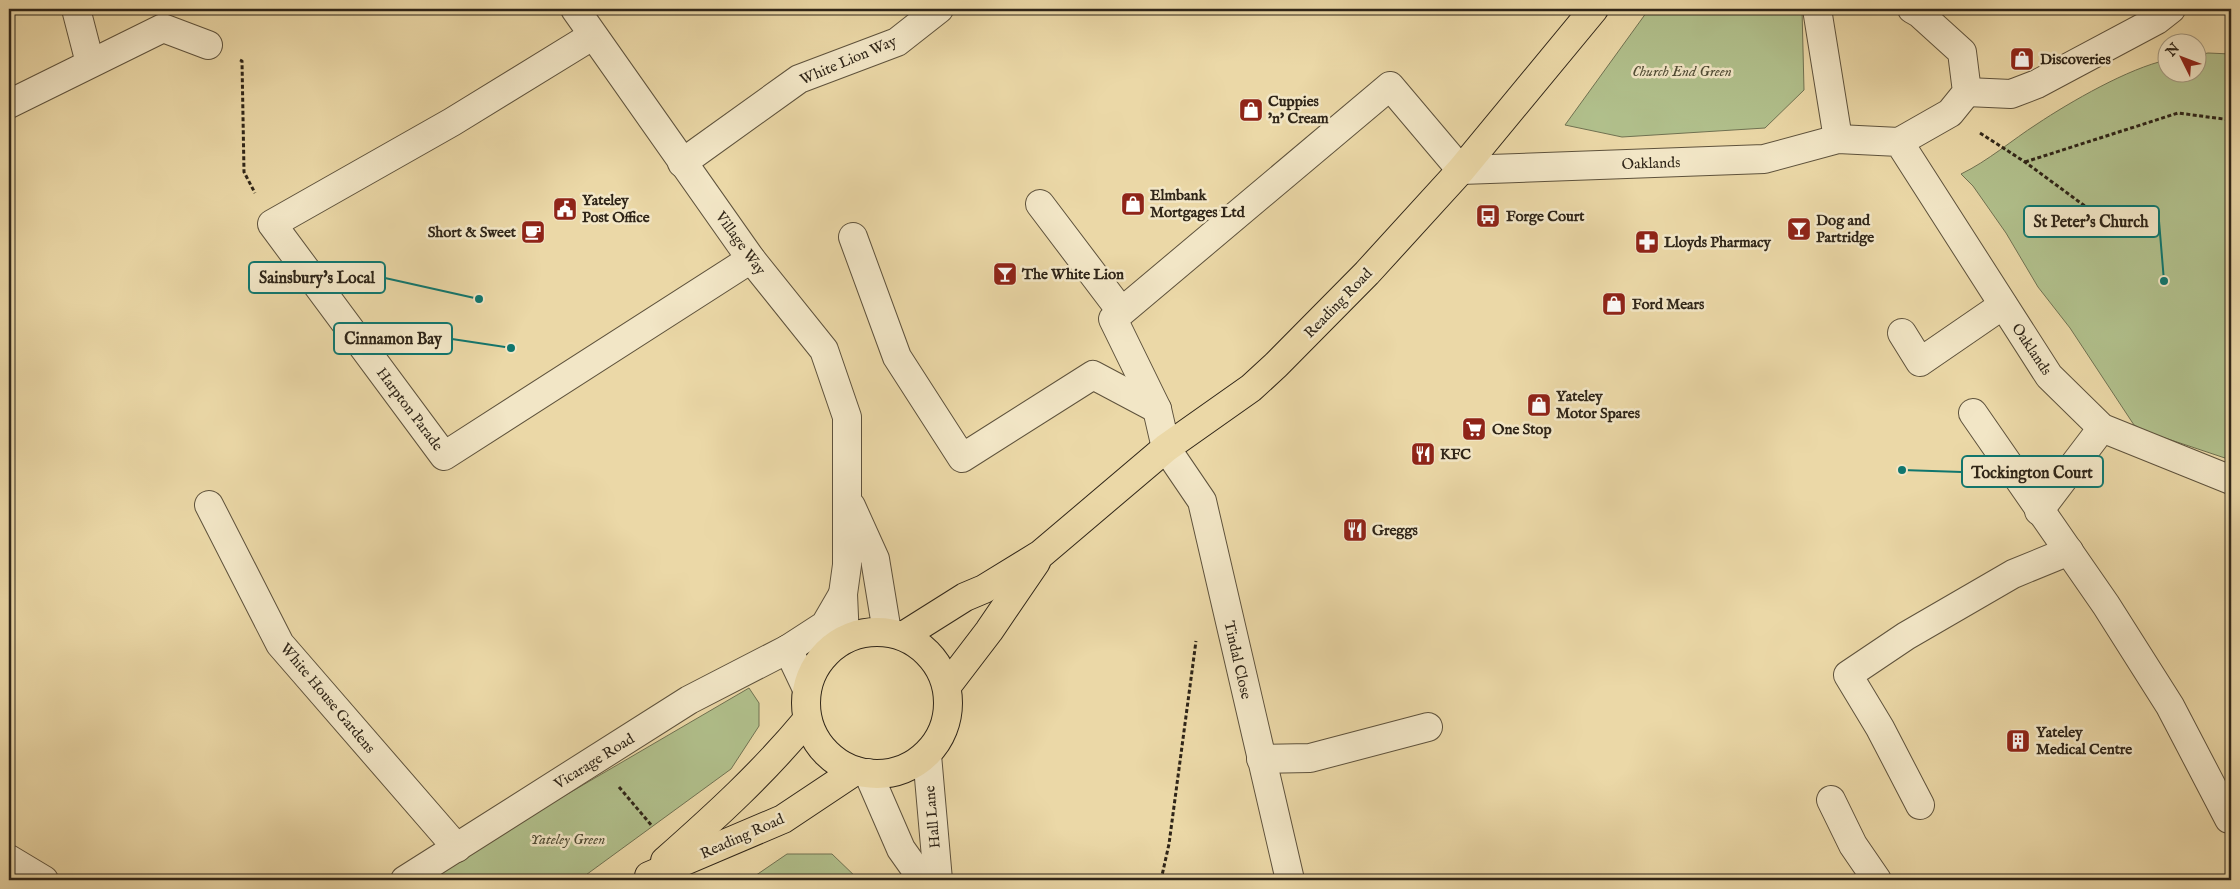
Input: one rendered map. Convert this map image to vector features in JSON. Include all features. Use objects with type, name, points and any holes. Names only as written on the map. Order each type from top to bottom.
[{"type":"main road","name":"Reading Road","points":[[895,634],[984,589],[1041,554],[1166,448],[1251,388],[1367,273],[1461,170],[1594,9]]},
{"type":"main road","name":"Reading Road","points":[[947,686],[989,632],[1041,554]]},
{"type":"main road","points":[[866,632],[895,634],[930,655],[941,670],[947,686],[948,710],[941,735],[927,755],[912,765],[894,773],[862,772],[834,760],[817,742],[808,720],[807,689],[816,666],[838,644],[866,632]]},
{"type":"main road","name":"Reading Road","points":[[646,878],[730,804],[773,761],[808,720]]},
{"type":"main road","name":"Reading Road","points":[[646,878],[784,819],[862,772]]},
{"type":"street","points":[[76,9],[90,63]]},
{"type":"street","name":"Village Way","points":[[575,9],[592,36],[752,259],[824,350],[847,417],[847,566],[838,644]]},
{"type":"street","name":"White Lion Way","points":[[682,163],[799,79],[896,42],[939,9]]},
{"type":"street","points":[[1817,9],[1838,139]]},
{"type":"street","points":[[1899,142],[1950,114],[1967,92],[1962,52],[1919,13],[1912,9]]},
{"type":"street","points":[[1967,92],[2011,94],[2029,87],[2157,20],[2171,9]]},
{"type":"street","points":[[9,104],[163,28],[208,45]]},
{"type":"street","points":[[272,224],[452,122],[592,36]]},
{"type":"street","points":[[1040,204],[1121,311],[1390,86],[1461,170]]},
{"type":"street","name":"Oaklands","points":[[1461,170],[1764,159],[1838,139],[1899,142],[2048,376],[2102,428],[2231,480]]},
{"type":"street","name":"Harpton Parade","points":[[272,224],[444,456],[752,259]]},
{"type":"street","points":[[853,237],[897,357],[962,458],[1093,375],[1156,409]]},
{"type":"street","points":[[1902,333],[1920,362],[2003,305]]},
{"type":"street","name":"Tindal Close","points":[[1121,311],[1112,319],[1156,409],[1166,448],[1202,501],[1290,880]]},
{"type":"street","points":[[1973,413],[2039,511],[2069,551],[2170,706],[2229,819]]},
{"type":"street","points":[[2039,511],[2102,428]]},
{"type":"street","name":"Village Way","points":[[847,498],[875,559],[895,634]]},
{"type":"street","name":"White House Gardens","points":[[209,505],[280,644],[457,848]]},
{"type":"street","points":[[1920,805],[1880,728],[1848,675],[1906,636],[2004,579],[2069,551]]},
{"type":"street","points":[[807,689],[788,649],[825,625],[843,594]]},
{"type":"street","name":"Vicarage Road","points":[[405,880],[689,700],[788,649],[838,644]]},
{"type":"street","points":[[1261,759],[1310,758],[1428,727]]},
{"type":"street","name":"Hall Lane","points":[[927,755],[938,880]]},
{"type":"street","name":"Hall Lane","points":[[862,772],[902,849],[922,880]]},
{"type":"street","points":[[1831,800],[1854,845],[1877,880]]},
{"type":"street","points":[[9,859],[44,880]]},
{"type":"path","points":[[208,45],[242,61],[244,172],[272,224]]},
{"type":"path","points":[[2025,162],[2178,113],[2231,120]]},
{"type":"path","points":[[1950,114],[2025,162],[2108,223]]},
{"type":"path","points":[[1161,880],[1169,844],[1197,637]]},
{"type":"path","points":[[596,760],[657,832]]},
{"type":"green space","name":"Church End Green","points":[[1649,9],[1802,9],[1804,90],[1765,128],[1622,137],[1565,125]]},
{"type":"green space","points":[[2208,53],[2231,54],[2231,460],[2147,432],[2134,425],[2070,328],[2038,287],[2006,233],[1973,186],[1961,174],[2083,96],[2135,70],[2158,62],[2158,82],[2208,82]]},
{"type":"green space","name":"Yateley Green","points":[[749,688],[759,703],[759,726],[731,769],[579,880],[428,880],[475,848]]},
{"type":"green space","points":[[787,854],[832,854],[859,880],[749,880]]},
{"type":"place","name":"Discoveries","points":[[2022,59]]},
{"type":"place","name":"Cuppies 'n' Cream","points":[[1251,110]]},
{"type":"place","name":"Elmbank Mortgages Ltd","points":[[1133,204]]},
{"type":"place","name":"Yateley Post Office","points":[[565,209]]},
{"type":"place","name":"Forge Court","points":[[1488,216]]},
{"type":"place","name":"Dog and Partridge","points":[[1799,229]]},
{"type":"place","name":"Short & Sweet","points":[[533,232]]},
{"type":"place","name":"Lloyds Pharmacy","points":[[1647,242]]},
{"type":"place","name":"The White Lion","points":[[1005,274]]},
{"type":"place","name":"St Peter's Church","points":[[2164,281]]},
{"type":"place","name":"Sainsbury's Local","points":[[479,299]]},
{"type":"place","name":"Ford Mears","points":[[1614,304]]},
{"type":"place","name":"Cinnamon Bay","points":[[511,348]]},
{"type":"place","name":"Yateley Motor Spares","points":[[1539,405]]},
{"type":"place","name":"One Stop","points":[[1474,429]]},
{"type":"place","name":"KFC","points":[[1423,454]]},
{"type":"place","name":"Tockington Court","points":[[1902,470]]},
{"type":"place","name":"Greggs","points":[[1355,530]]},
{"type":"place","name":"Yateley Medical Centre","points":[[2018,741]]}]
